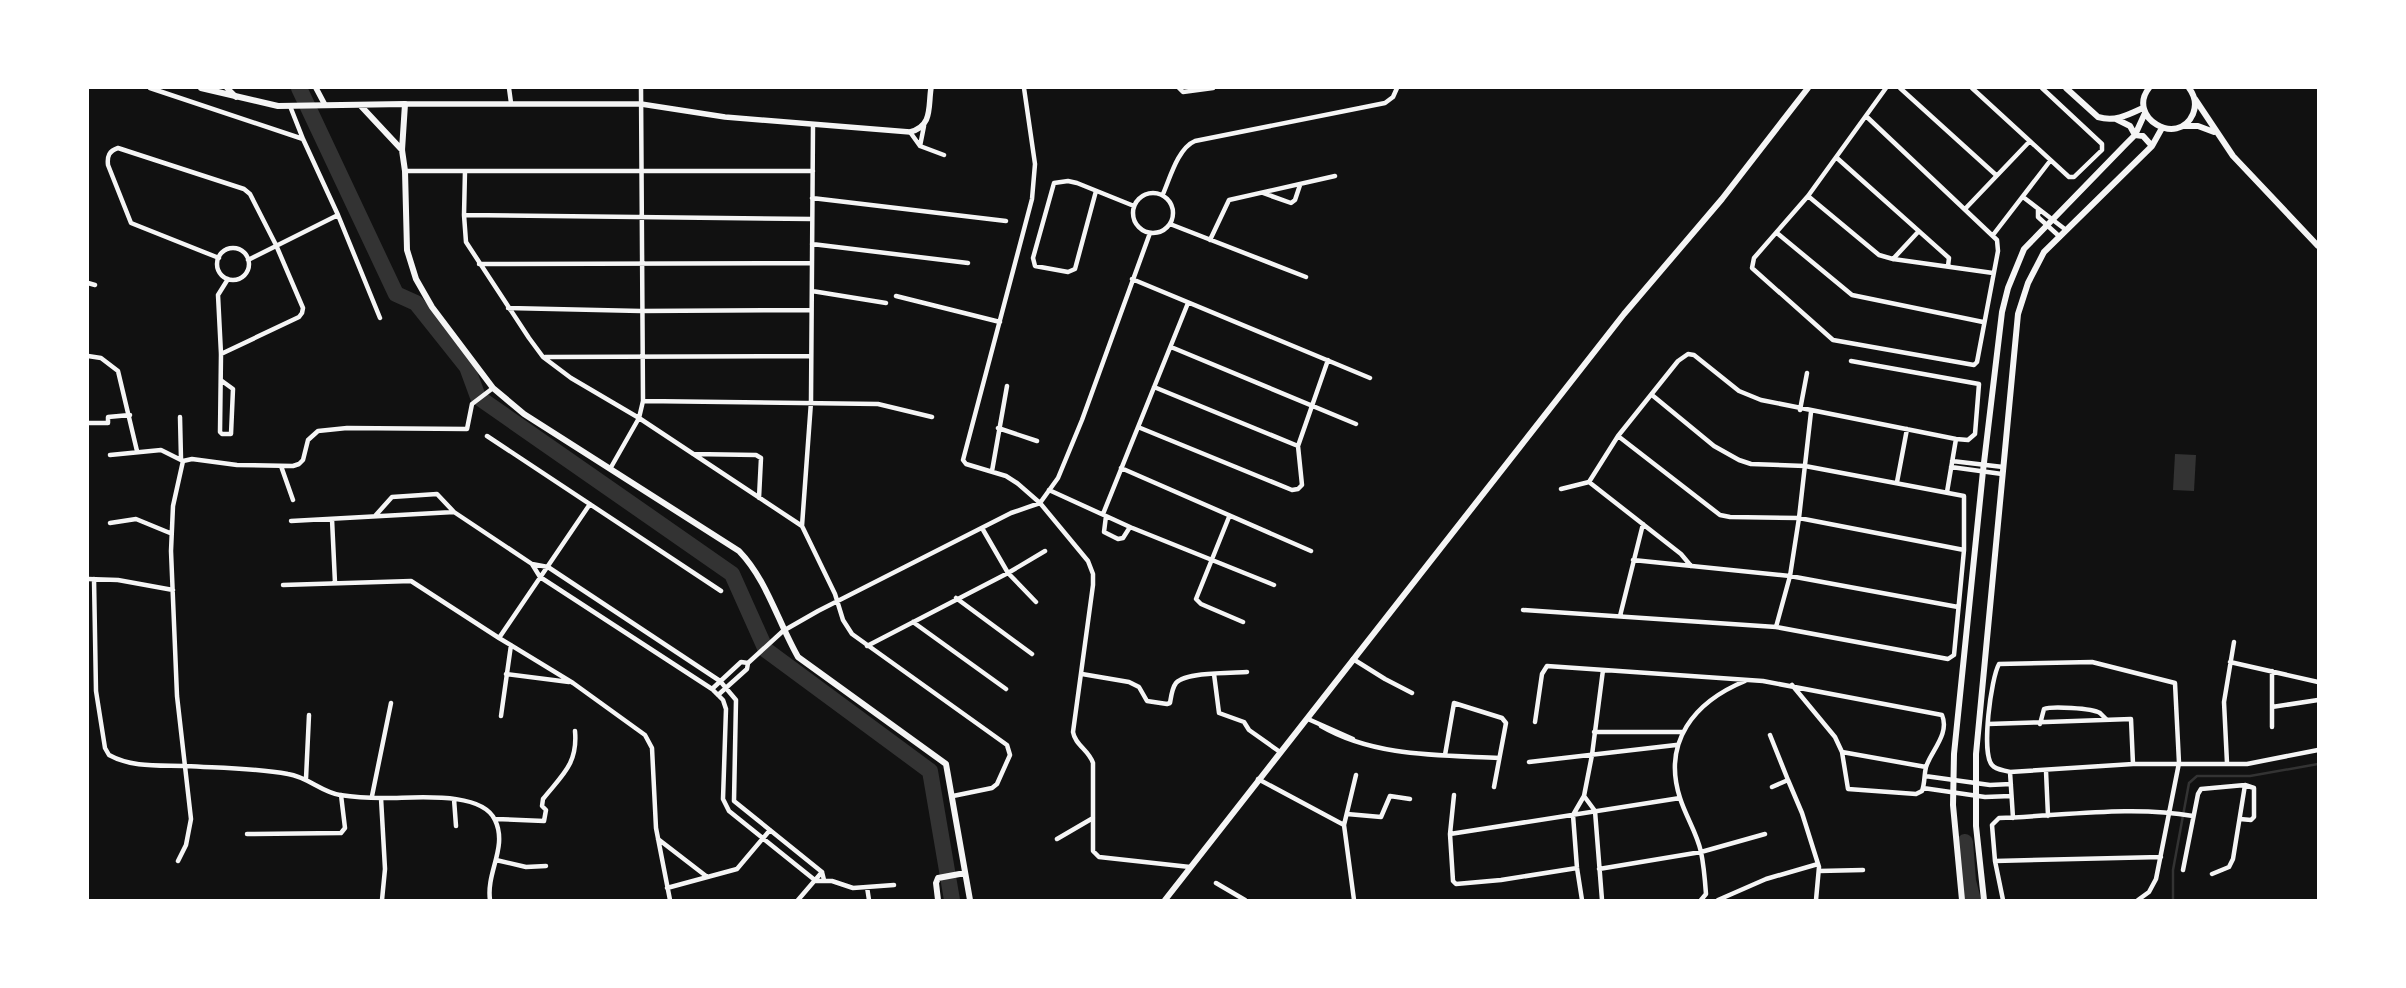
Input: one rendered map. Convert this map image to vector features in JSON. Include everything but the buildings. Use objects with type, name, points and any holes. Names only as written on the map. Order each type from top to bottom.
[{"type":"main road","points":[[201,88],[267,104],[290,106],[405,104],[402,150],[405,171],[407,250],[416,279],[432,307],[493,388],[524,414],[739,551],[751,564],[763,584],[783,631],[798,657],[946,764],[953,796],[962,873],[970,900]]},
{"type":"main road","points":[[1165,900],[1258,779],[1308,719],[1352,659],[1510,462],[1624,314],[1722,199],[1808,88]]},
{"type":"main road","points":[[2066,88],[2098,117],[2116,119],[2130,126],[2134,135]]},
{"type":"main road","points":[[1962,900],[1952,780],[1983,468],[2000,324],[2008,288],[2024,249],[2134,135],[2144,111],[2144,98],[2149,88]]},
{"type":"main road","points":[[2181,126],[2191,118],[2192,92]]},
{"type":"main road","points":[[2192,92],[2215,133],[2233,156],[2318,246]]},
{"type":"main road","points":[[360,105],[402,150]]},
{"type":"main road","points":[[2116,119],[2144,111]]},
{"type":"main road","points":[[2144,111],[2149,120],[2162,128],[2198,126],[2215,133]]},
{"type":"main road","points":[[1984,900],[1975,783],[2018,314],[2034,267],[2044,252],[2152,146],[2162,128]]},
{"type":"main road","points":[[2134,135],[2147,138],[2152,146]]},
{"type":"main road","points":[[938,900],[936,883],[938,878],[962,873]]},
{"type":"street","points":[[150,88],[303,139]]},
{"type":"street","points":[[227,88],[236,97]]},
{"type":"street","points":[[316,88],[322,106]]},
{"type":"street","points":[[509,88],[511,103]]},
{"type":"street","points":[[610,469],[639,418],[643,401],[641,88]]},
{"type":"street","points":[[920,146],[924,126],[927,121],[931,88]]},
{"type":"street","points":[[1024,88],[1035,164],[1035,181],[1025,230],[963,455],[966,464],[992,471],[1017,483],[1040,504],[1088,561],[1093,574],[1082,674],[1073,732],[1076,740],[1090,753],[1093,763],[1093,851],[1099,858],[1190,867]]},
{"type":"street","points":[[1179,88],[1183,92],[1213,88]]},
{"type":"street","points":[[1163,194],[1188,144],[1385,103],[1393,97],[1397,88]]},
{"type":"street","points":[[1867,117],[1993,235],[1998,244],[1977,362],[1969,366],[1833,340],[1752,268],[1754,258],[1808,196],[1867,117],[1886,88]]},
{"type":"street","points":[[1900,88],[1996,175]]},
{"type":"street","points":[[1972,88],[2050,161],[2069,177],[2076,176],[2102,147],[2042,88]]},
{"type":"street","points":[[405,104],[641,104],[725,117],[813,125],[910,132],[924,126]]},
{"type":"street","points":[[290,106],[338,215],[380,318]]},
{"type":"street","points":[[813,125],[811,402],[802,526],[838,601],[843,620],[852,634],[1007,745],[1010,755],[997,784],[992,788],[953,796]]},
{"type":"street","points":[[910,132],[920,146],[944,155]]},
{"type":"street","points":[[1965,209],[2029,142]]},
{"type":"street","points":[[218,258],[131,223],[108,165],[107,159],[112,150],[118,148],[248,191],[276,245],[303,308],[299,317],[221,354]]},
{"type":"street","points":[[1836,158],[1949,258],[1948,266]]},
{"type":"street","points":[[1993,235],[2050,161]]},
{"type":"street","points":[[405,171],[813,171]]},
{"type":"street","points":[[465,171],[464,215],[466,242],[508,308],[543,357],[571,378],[639,418],[802,526]]},
{"type":"street","points":[[1210,240],[1227,202],[1261,192],[1335,176]]},
{"type":"street","points":[[1096,191],[1075,269],[1068,272],[1035,266],[1033,258],[1054,183],[1068,181],[1096,191],[1134,206]]},
{"type":"street","points":[[1261,192],[1291,203],[1295,200],[1300,185]]},
{"type":"street","points":[[1151,192],[1163,194],[1171,202],[1174,214],[1170,224],[1161,232],[1150,233],[1140,228],[1136,223],[1134,206],[1141,197],[1151,192]]},
{"type":"street","points":[[1808,196],[1879,255],[1893,259],[1993,273]]},
{"type":"street","points":[[2023,197],[2066,230]]},
{"type":"street","points":[[812,198],[1006,221]]},
{"type":"street","points":[[2038,210],[2038,217],[2060,237]]},
{"type":"street","points":[[248,260],[338,215]]},
{"type":"street","points":[[464,215],[812,218]]},
{"type":"street","points":[[1170,224],[1306,277]]},
{"type":"street","points":[[1893,259],[1918,232]]},
{"type":"street","points":[[718,695],[747,669],[749,662],[783,631],[1011,513],[1040,504],[1058,478],[1082,420],[1150,233]]},
{"type":"street","points":[[1777,233],[1852,296],[1983,322]]},
{"type":"street","points":[[812,244],[968,263]]},
{"type":"street","points":[[237,249],[248,260],[248,269],[244,276],[236,280],[228,279],[218,270],[218,258],[226,250],[237,249]]},
{"type":"street","points":[[479,264],[812,262]]},
{"type":"street","points":[[222,381],[233,389],[231,434],[222,434],[220,432],[222,381],[218,294],[228,279]]},
{"type":"street","points":[[1132,279],[1370,378]]},
{"type":"street","points":[[88,283],[95,285]]},
{"type":"street","points":[[812,291],[886,303]]},
{"type":"street","points":[[896,296],[1000,322]]},
{"type":"street","points":[[1130,527],[1123,538],[1118,538],[1104,532],[1104,515],[1188,302]]},
{"type":"street","points":[[508,308],[641,311],[811,310]]},
{"type":"street","points":[[1171,347],[1356,424]]},
{"type":"street","points":[[1561,489],[1588,482],[1618,436],[1678,361],[1688,354],[1694,355],[1749,396],[1800,410],[1956,439],[1968,440],[1975,434],[1979,384],[1851,361]]},
{"type":"street","points":[[88,356],[101,358],[118,371],[130,415],[137,451]]},
{"type":"street","points":[[543,357],[811,356]]},
{"type":"street","points":[[1138,428],[1292,490],[1298,489],[1302,484],[1298,446],[1328,360]]},
{"type":"street","points":[[1800,410],[1806,373]]},
{"type":"street","points":[[992,471],[998,428],[1007,386]]},
{"type":"street","points":[[1154,387],[1298,446]]},
{"type":"street","points":[[110,455],[161,450],[182,460],[192,458],[237,465],[281,466],[299,464],[305,455],[308,440],[318,431],[347,428],[467,429],[472,404],[493,388]]},
{"type":"street","points":[[1523,610],[1776,627],[1948,659],[1954,655],[1964,550],[1966,499],[1964,496],[1805,466],[1751,464],[1739,460],[1714,446],[1652,395]]},
{"type":"street","points":[[643,401],[878,404],[932,418]]},
{"type":"street","points":[[1776,627],[1790,576],[1799,518],[1811,412]]},
{"type":"street","points":[[88,423],[108,423],[108,417],[130,415]]},
{"type":"street","points":[[178,861],[186,845],[191,818],[177,696],[170,533],[182,460],[180,417]]},
{"type":"street","points":[[998,428],[1037,441]]},
{"type":"street","points":[[1897,482],[1908,429]]},
{"type":"street","points":[[487,436],[721,591]]},
{"type":"street","points":[[1618,436],[1720,515],[1730,517],[1799,518],[1964,550]]},
{"type":"street","points":[[1947,492],[1956,439]]},
{"type":"street","points":[[691,454],[756,455],[761,458],[759,498]]},
{"type":"street","points":[[1952,460],[2003,471]]},
{"type":"street","points":[[281,466],[293,500]]},
{"type":"street","points":[[1951,467],[1983,468]]},
{"type":"street","points":[[1121,468],[1229,517],[1311,551]]},
{"type":"street","points":[[1588,482],[1681,554],[1691,566]]},
{"type":"street","points":[[1049,490],[1130,527],[1274,585]]},
{"type":"street","points":[[375,516],[392,496],[431,493],[441,497],[454,512],[532,564],[548,567],[720,682],[736,700],[734,801],[822,872],[824,880]]},
{"type":"street","points":[[499,638],[590,504]]},
{"type":"street","points":[[291,521],[454,512]]},
{"type":"street","points":[[1229,517],[1196,599],[1198,602],[1243,622]]},
{"type":"street","points":[[110,523],[136,519],[170,533]]},
{"type":"street","points":[[332,519],[336,583]]},
{"type":"street","points":[[1620,616],[1643,524]]},
{"type":"street","points":[[982,528],[1008,573],[1036,602]]},
{"type":"street","points":[[867,646],[956,598],[1008,573],[1045,551]]},
{"type":"street","points":[[1633,560],[1790,576],[1958,607]]},
{"type":"street","points":[[532,564],[540,577],[712,689],[718,695],[726,709],[722,799],[729,811],[816,881],[824,880],[853,888],[894,885]]},
{"type":"street","points":[[88,579],[118,580],[173,590]]},
{"type":"street","points":[[94,579],[96,691],[106,752],[118,759],[148,765],[276,772],[306,779],[327,791],[342,795],[381,798],[418,795],[454,798],[480,806],[490,812],[495,819],[500,843],[490,880],[490,900]]},
{"type":"street","points":[[283,585],[411,581],[511,646],[573,683],[645,735],[650,741],[658,839],[670,900]]},
{"type":"street","points":[[956,598],[1032,654]]},
{"type":"street","points":[[913,622],[1006,689]]},
{"type":"street","points":[[2227,763],[2224,702],[2234,642]]},
{"type":"street","points":[[501,716],[511,646]]},
{"type":"street","points":[[1352,659],[1412,693]]},
{"type":"street","points":[[712,689],[741,662],[749,662]]},
{"type":"street","points":[[2230,662],[2318,682]]},
{"type":"street","points":[[2138,900],[2149,892],[2156,879],[2173,813],[2180,764],[2175,683],[2099,663],[1999,664],[1988,724],[1988,757],[1998,769],[2010,772],[2133,764],[2180,764],[2253,763],[2318,750]]},
{"type":"street","points":[[1535,722],[1542,674],[1547,666],[1746,680],[1792,686],[1942,716],[1944,722],[1938,745],[1926,767],[1923,788],[1916,794],[1848,789],[1842,752],[1825,723],[1792,686]]},
{"type":"street","points":[[1582,900],[1577,868],[1573,814],[1584,796],[1592,755],[1603,670]]},
{"type":"street","points":[[2272,671],[2272,727]]},
{"type":"street","points":[[1082,674],[1129,682],[1139,688],[1147,701],[1167,704],[1170,703],[1174,685],[1181,679],[1247,672]]},
{"type":"street","points":[[506,674],[573,683]]},
{"type":"street","points":[[1214,674],[1219,714],[1244,722],[1249,730],[1280,752]]},
{"type":"street","points":[[1702,900],[1706,894],[1701,852],[1680,798],[1674,767],[1676,745],[1693,716],[1709,700],[1746,680]]},
{"type":"street","points":[[2272,707],[2318,700]]},
{"type":"street","points":[[372,796],[391,703]]},
{"type":"street","points":[[1445,755],[1454,703],[1505,720],[1494,787]]},
{"type":"street","points":[[2040,724],[2044,709],[2051,707],[2091,710],[2100,713],[2106,719]]},
{"type":"street","points":[[306,779],[309,716]]},
{"type":"street","points":[[1308,719],[1322,726],[1340,731],[1363,744],[1445,755],[1499,758]]},
{"type":"street","points":[[1988,724],[2040,724],[2131,719],[2133,764]]},
{"type":"street","points":[[495,819],[544,821],[546,810],[542,806],[544,799],[573,760],[576,746],[575,731]]},
{"type":"street","points":[[1594,732],[1683,732]]},
{"type":"street","points":[[1770,735],[1802,813],[1818,864],[1816,900]]},
{"type":"street","points":[[1529,762],[1676,745]]},
{"type":"street","points":[[1842,752],[1926,767]]},
{"type":"street","points":[[2046,771],[2048,816]]},
{"type":"street","points":[[2010,772],[2013,818]]},
{"type":"street","points":[[1354,900],[1344,825],[1356,775]]},
{"type":"street","points":[[1925,776],[1975,783],[2011,784]]},
{"type":"street","points":[[1258,779],[1344,825]]},
{"type":"street","points":[[1772,787],[1788,780]]},
{"type":"street","points":[[2212,874],[2229,867],[2233,859],[2245,785]]},
{"type":"street","points":[[2183,870],[2191,816],[2201,789],[2245,785],[2255,791],[2254,817],[2251,820],[2240,818]]},
{"type":"street","points":[[1923,788],[1975,796],[2011,796]]},
{"type":"street","points":[[247,834],[341,833],[345,828],[342,795]]},
{"type":"street","points":[[1454,795],[1450,834],[1453,881],[1456,884],[1463,885],[1501,880],[1577,868]]},
{"type":"street","points":[[1347,814],[1382,817],[1390,796],[1410,799]]},
{"type":"street","points":[[1584,796],[1595,811],[1602,900]]},
{"type":"street","points":[[381,798],[385,869],[382,900]]},
{"type":"street","points":[[454,798],[456,826]]},
{"type":"street","points":[[1450,834],[1680,798]]},
{"type":"street","points":[[2003,900],[1995,861],[1992,825],[1999,818],[2173,813],[2191,816]]},
{"type":"street","points":[[1057,840],[1093,818]]},
{"type":"street","points":[[668,888],[737,869],[770,830]]},
{"type":"street","points":[[1599,870],[1701,852],[1764,834]]},
{"type":"street","points":[[658,839],[706,876]]},
{"type":"street","points":[[1995,861],[2161,857]]},
{"type":"street","points":[[496,860],[526,867],[546,866]]},
{"type":"street","points":[[1718,900],[1766,879],[1818,864]]},
{"type":"street","points":[[1819,872],[1863,870]]},
{"type":"street","points":[[798,900],[822,872]]},
{"type":"street","points":[[1216,883],[1245,900]]},
{"type":"street","points":[[867,887],[869,900]]},
{"type":"shaded area","points":[[2175,454],[2196,455],[2194,491],[2173,490]]},
{"type":"waterway","points":[[299,88],[396,294],[416,303],[467,367],[478,397],[732,574],[766,650],[930,771],[952,900]]},
{"type":"waterway","points":[[2173,900],[2173,870],[2189,783],[2197,776],[2250,776],[2318,764]]},
{"type":"waterway","points":[[1965,842],[1968,881],[1973,900]]}]
